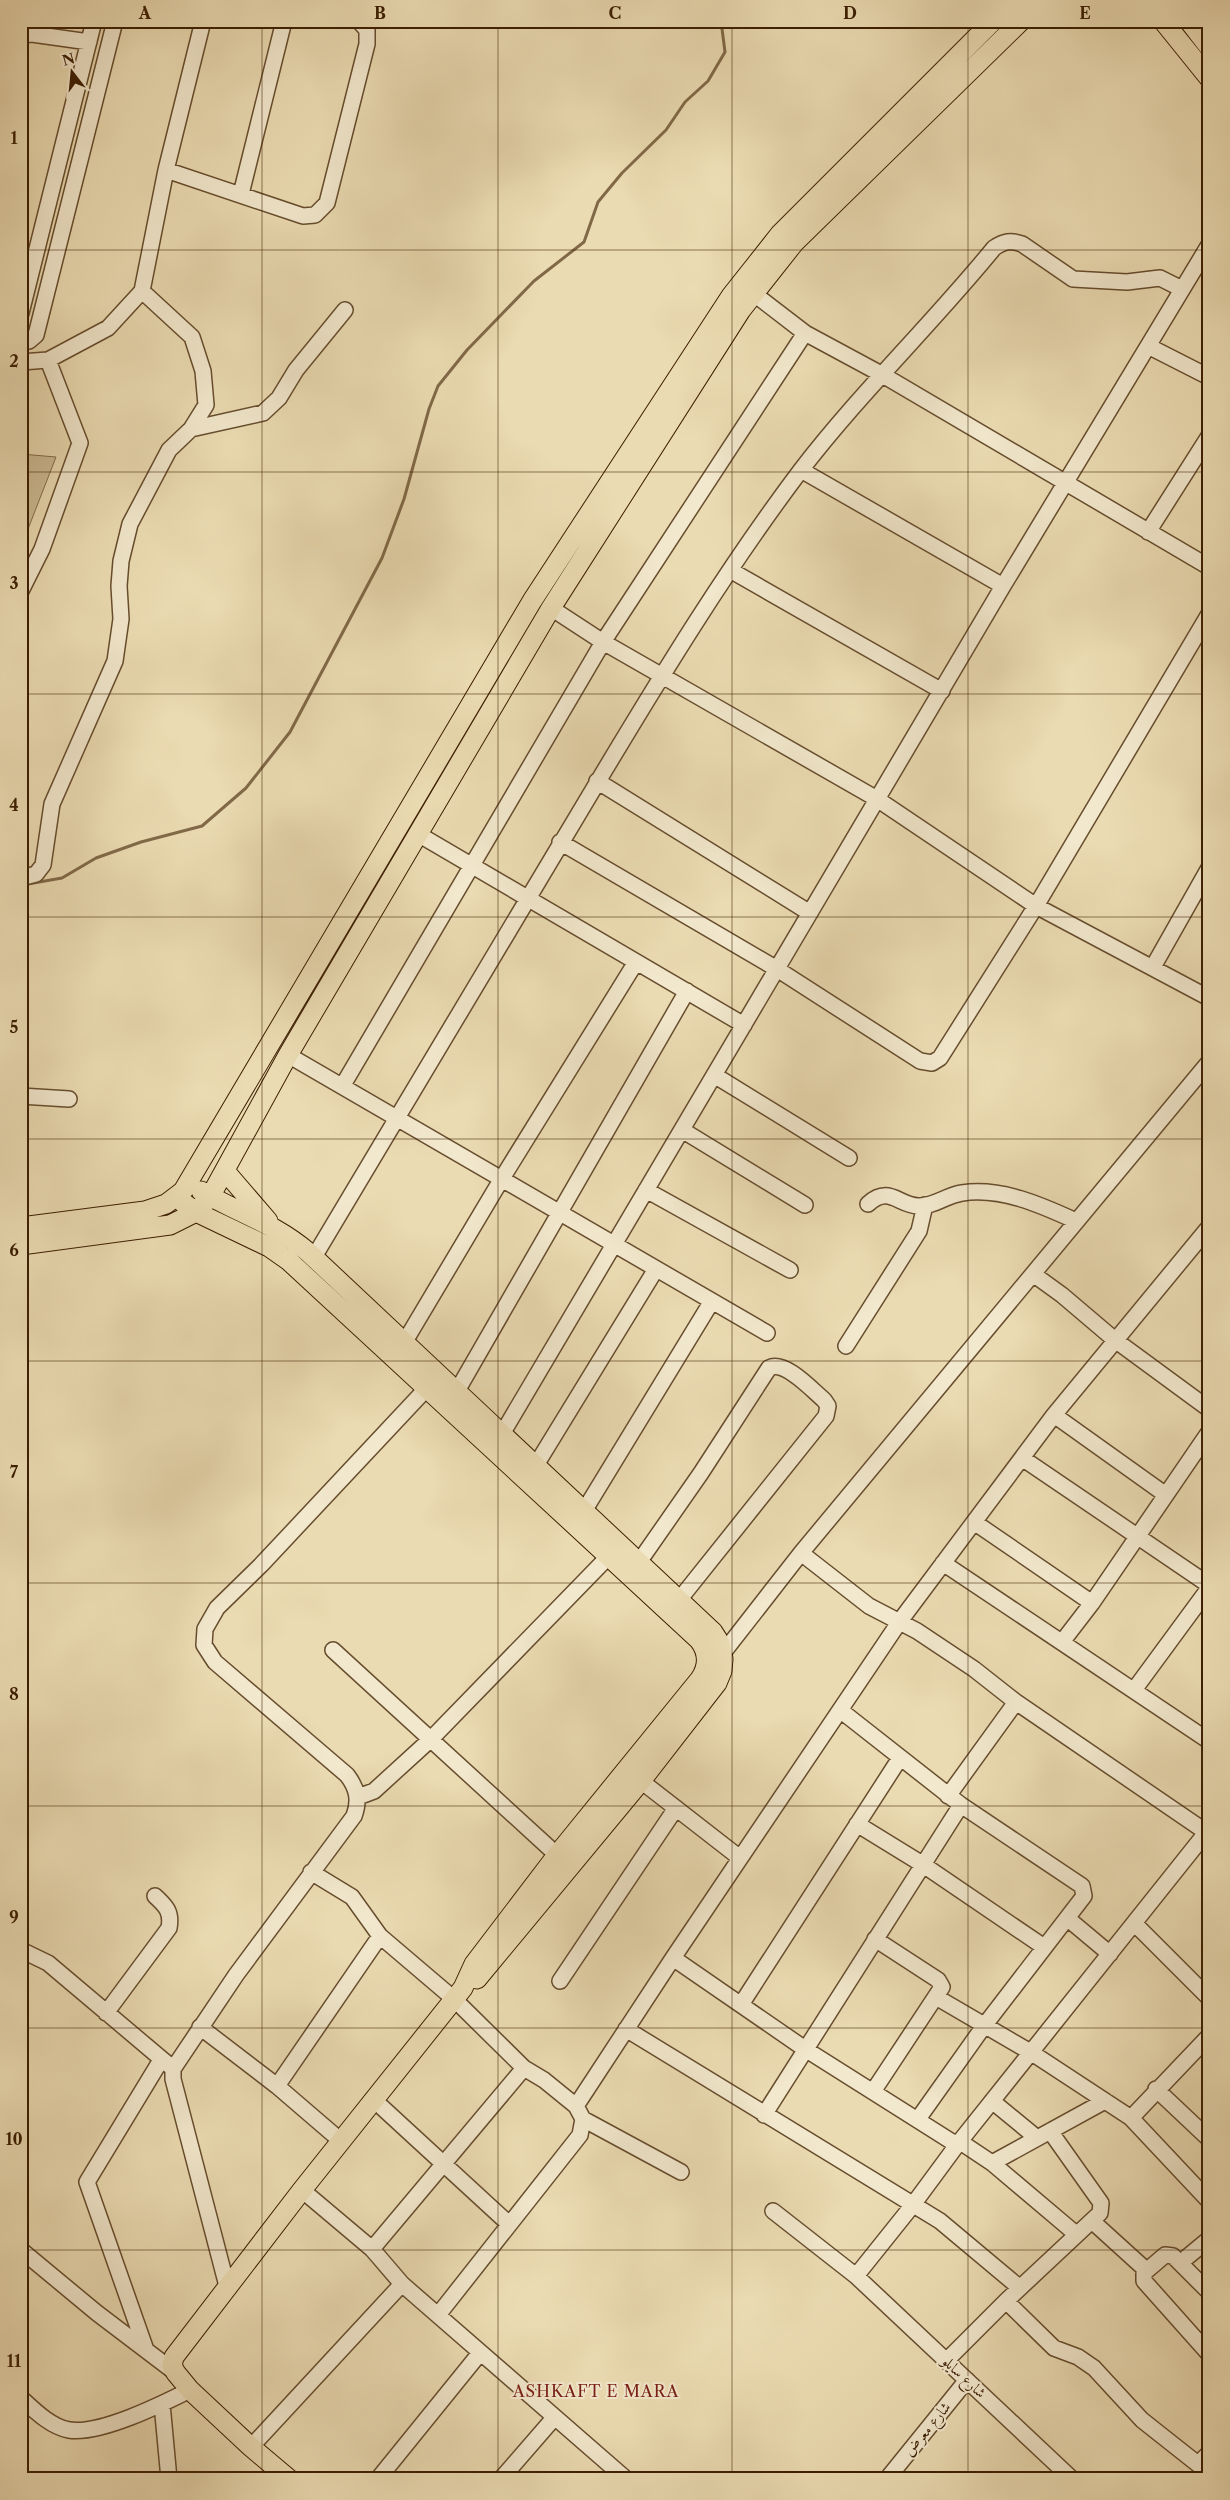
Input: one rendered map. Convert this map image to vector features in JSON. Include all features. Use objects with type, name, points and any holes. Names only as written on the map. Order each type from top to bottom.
[{"type":"main road","points":[[21,1226],[145,1211],[166,1204],[183,1191],[532,602],[731,296],[780,234],[993,21]]},
{"type":"main road","points":[[21,1245],[156,1228],[179,1222],[196,1212],[210,1196],[288,1055],[551,608],[754,292],[794,243],[1021,21]]},
{"type":"main road","points":[[1163,21],[1209,78]]},
{"type":"main road","points":[[1188,21],[1209,46]]},
{"type":"main road","points":[[225,1171],[272,1226]]},
{"type":"main road","points":[[183,1191],[210,1196],[272,1226],[314,1257],[713,1632],[715,1655],[722,1671],[718,1683],[641,1781],[479,1977],[459,1993]]},
{"type":"main road","points":[[183,1191],[196,1212],[259,1242],[289,1261],[699,1640],[705,1650],[715,1655]]},
{"type":"main road","points":[[259,1242],[272,1226]]},
{"type":"main road","points":[[289,2479],[251,2447],[190,2390],[175,2365],[228,2286],[373,2099],[459,1993],[474,1964],[557,1855],[700,1679],[715,1655]]},
{"type":"street","points":[[21,313],[94,21]]},
{"type":"street","points":[[21,340],[29,341],[36,335],[115,21]]},
{"type":"street","points":[[21,362],[48,360],[108,328],[142,291],[166,170],[203,21]]},
{"type":"street","points":[[241,194],[284,21]]},
{"type":"street","points":[[166,170],[302,216],[315,215],[327,203],[367,44],[367,30],[359,21]]},
{"type":"street","points":[[21,35],[32,34],[89,42]]},
{"type":"street","points":[[314,1257],[661,675],[730,570],[801,470],[881,374],[994,248],[1002,242],[1013,241],[1022,244],[1073,279],[1127,282],[1160,278],[1182,289]]},
{"type":"street","points":[[502,1434],[1003,586],[1067,484],[1209,245]]},
{"type":"street","points":[[21,878],[36,874],[43,865],[52,804],[115,661],[122,619],[119,586],[121,561],[130,524],[169,450],[191,429],[206,405],[203,371],[192,337],[142,291]]},
{"type":"street","points":[[754,292],[805,333],[881,374],[1209,567]]},
{"type":"street","points":[[191,429],[263,413],[279,398],[296,370],[345,310]]},
{"type":"street","points":[[342,1085],[603,642],[805,333]]},
{"type":"street","points":[[1148,346],[1209,377]]},
{"type":"street","points":[[21,591],[42,549],[80,443],[48,360]]},
{"type":"street","points":[[1148,532],[1209,436]]},
{"type":"street","points":[[801,470],[1003,586]]},
{"type":"street","points":[[730,570],[942,691]]},
{"type":"street","points":[[551,608],[603,642],[877,799],[1036,906],[1209,998]]},
{"type":"street","points":[[560,842],[777,969],[920,1061],[932,1063],[940,1058],[1036,906],[1209,614]]},
{"type":"street","points":[[598,782],[810,914]]},
{"type":"street","points":[[418,834],[744,1024]]},
{"type":"street","points":[[1153,967],[1209,868]]},
{"type":"street","points":[[404,1343],[636,962]]},
{"type":"street","points":[[457,1392],[687,992]]},
{"type":"street","points":[[288,1055],[767,1333]]},
{"type":"street","points":[[715,1655],[802,1553],[1209,1062]]},
{"type":"street","points":[[714,1076],[849,1158]]},
{"type":"street","points":[[21,1096],[69,1099]]},
{"type":"street","points":[[682,1130],[805,1205]]},
{"type":"street","points":[[646,1190],[790,1270]]},
{"type":"street","points":[[868,1204],[878,1197],[889,1196],[913,1205],[925,1205],[953,1194],[985,1192],[1030,1201],[1076,1221]]},
{"type":"street","points":[[846,1346],[919,1231],[925,1205]]},
{"type":"street","points":[[438,2314],[580,2135],[580,2112],[626,2030],[900,1621],[1054,1414],[1209,1227]]},
{"type":"street","points":[[536,1465],[656,1269]]},
{"type":"street","points":[[1032,1274],[1062,1295],[1115,1340],[1209,1408]]},
{"type":"street","points":[[584,1511],[712,1301]]},
{"type":"street","points":[[639,1562],[702,1473],[769,1368],[777,1366],[785,1368],[824,1400],[829,1410],[826,1416],[679,1600]]},
{"type":"street","points":[[146,2350],[87,2182],[167,2064],[200,2027],[311,1872],[354,1816],[358,1797],[353,1782],[347,1775],[215,1662],[204,1645],[206,1629],[216,1608],[261,1565],[427,1388]]},
{"type":"street","points":[[1054,1414],[1166,1495]]},
{"type":"street","points":[[1062,1642],[1092,1604],[1209,1432]]},
{"type":"street","points":[[1022,1458],[1209,1586],[1134,1690]]},
{"type":"street","points":[[974,1522],[1092,1604]]},
{"type":"street","points":[[802,1553],[869,1606],[900,1621],[974,1669],[1016,1702],[1208,1832],[958,2143],[912,2206],[856,2276]]},
{"type":"street","points":[[358,1797],[374,1791],[431,1739],[609,1556]]},
{"type":"street","points":[[942,1563],[1209,1741]]},
{"type":"street","points":[[332,1650],[557,1855]]},
{"type":"street","points":[[948,1796],[1016,1702]]},
{"type":"street","points":[[840,1710],[948,1796],[1082,1886],[1084,1896],[984,2026],[918,2119]]},
{"type":"street","points":[[742,2003],[900,1758]]},
{"type":"street","points":[[641,1781],[740,1858]]},
{"type":"street","points":[[764,2115],[961,1805]]},
{"type":"street","points":[[560,1981],[676,1808]]},
{"type":"street","points":[[857,1824],[922,1864],[1044,1947]]},
{"type":"street","points":[[311,1872],[352,1897],[380,1936],[459,1993],[524,2068],[544,2080],[580,2112],[682,2172]]},
{"type":"street","points":[[106,2013],[169,1928],[171,1918],[169,1910],[155,1896]]},
{"type":"street","points":[[1066,1918],[1110,1954]]},
{"type":"street","points":[[1134,1923],[1209,1998]]},
{"type":"street","points":[[277,2086],[380,1936]]},
{"type":"street","points":[[874,2090],[942,1987],[940,1982],[875,1939]]},
{"type":"street","points":[[21,1950],[48,1963],[167,2064],[173,2079],[228,2286]]},
{"type":"street","points":[[673,1958],[806,2048],[992,2163],[1076,2234]]},
{"type":"street","points":[[936,1997],[1032,2053],[1131,2118],[1209,2202]]},
{"type":"street","points":[[200,2027],[277,2086],[341,2141]]},
{"type":"street","points":[[626,2030],[949,2228],[1020,2288]]},
{"type":"street","points":[[1131,2118],[1209,2036]]},
{"type":"street","points":[[372,2249],[524,2068]]},
{"type":"street","points":[[1156,2090],[1209,2139]]},
{"type":"street","points":[[373,2099],[510,2224]]},
{"type":"street","points":[[992,2163],[1105,2101]]},
{"type":"street","points":[[946,2361],[1006,2301],[1100,2213],[1101,2203],[1043,2134],[992,2102]]},
{"type":"street","points":[[302,2190],[372,2249],[402,2284],[626,2479]]},
{"type":"street","name":"شارع سايلو","points":[[773,2211],[856,2276],[1072,2479]]},
{"type":"street","points":[[1092,2221],[1146,2270]]},
{"type":"street","points":[[1180,2263],[1209,2239]]},
{"type":"street","points":[[21,2250],[97,2313],[146,2350],[175,2365]]},
{"type":"street","points":[[1209,2292],[1173,2256],[1165,2255],[1146,2270],[1143,2277],[1144,2281],[1209,2354]]},
{"type":"street","points":[[251,2447],[402,2284]]},
{"type":"street","points":[[1006,2301],[1054,2348],[1078,2357],[1094,2368],[1142,2420],[1204,2469],[1209,2453]]},
{"type":"street","points":[[379,2478],[480,2353]]},
{"type":"street","name":"شارع معرض","points":[[887,2479],[967,2380]]},
{"type":"street","points":[[21,2398],[48,2421],[67,2430],[82,2431],[109,2424],[162,2404],[190,2390]]},
{"type":"street","points":[[162,2404],[168,2479]]},
{"type":"street","points":[[501,2479],[554,2418]]},
{"type":"shaded area","points":[[21,454],[56,457],[21,547]]},
{"type":"waterway","points":[[22,885],[62,878],[96,858],[141,842],[202,826],[246,788],[290,732],[382,558],[404,499],[429,409],[438,386],[467,350],[534,281],[584,242],[598,202],[622,173],[666,130],[685,102],[708,81],[725,52],[721,21]]},
{"type":"district","name":"ASHKAFT E MARA","points":[[596,2391]]}]
